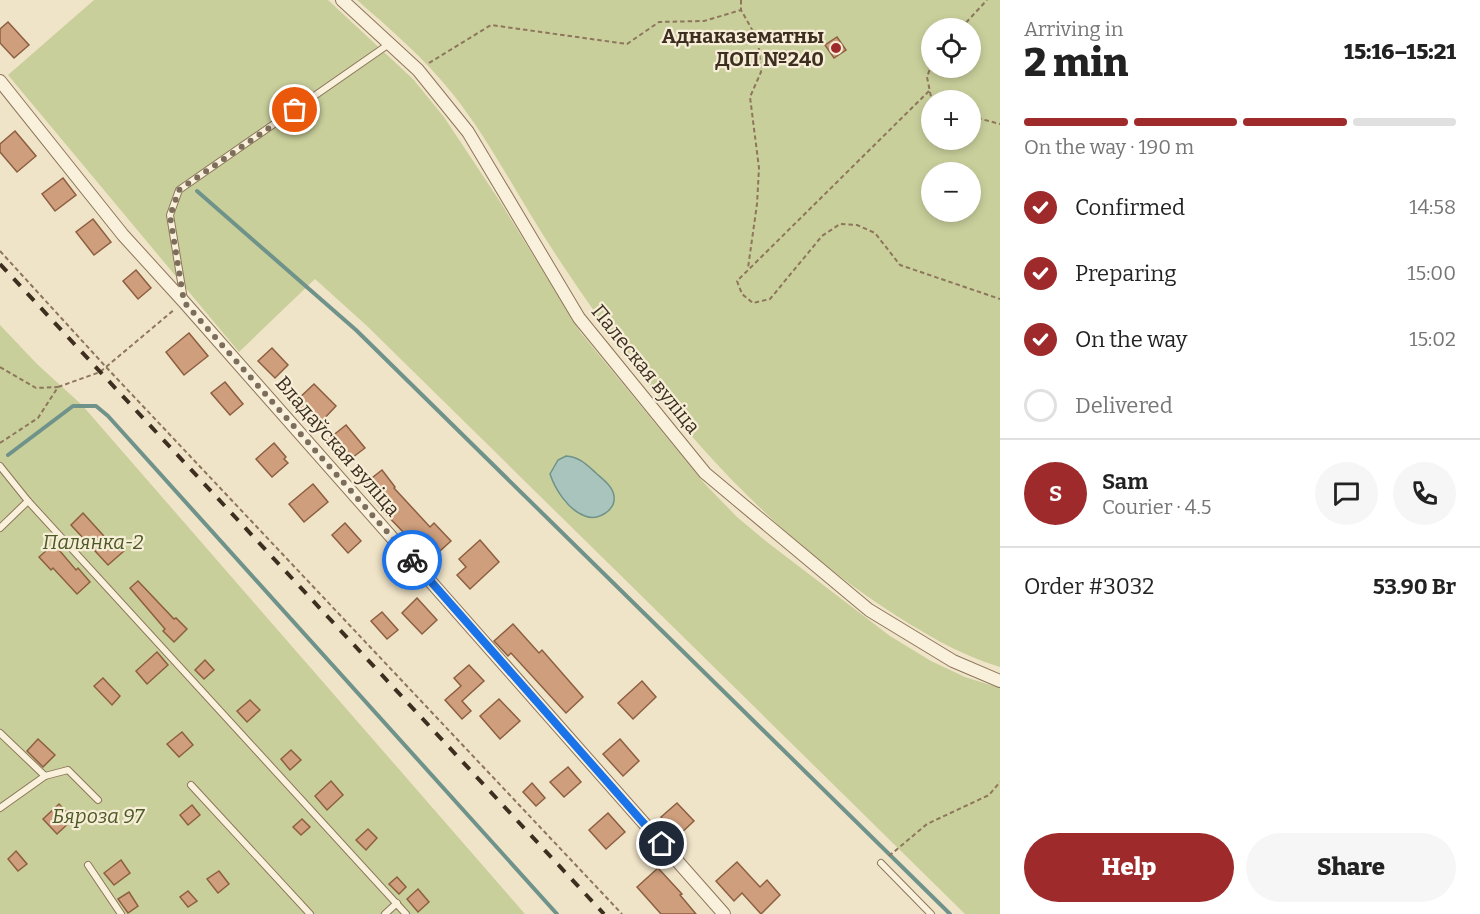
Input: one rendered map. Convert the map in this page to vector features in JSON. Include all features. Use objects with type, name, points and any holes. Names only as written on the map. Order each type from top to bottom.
[{"type":"street","name":"Палеская вуліца","points":[[342,0],[418,70],[468,132],[579,318],[705,473],[869,610],[953,661],[1000,681]]},
{"type":"street","name":"Владаўская вуліца","points":[[0,81],[123,235],[724,914]]},
{"type":"lane","points":[[184,302],[170,216],[179,190],[389,44]]},
{"type":"lane","points":[[0,466],[28,501],[406,914]]},
{"type":"lane","points":[[0,528],[28,501]]},
{"type":"lane","points":[[0,733],[45,776]]},
{"type":"lane","points":[[0,808],[45,776],[68,770],[98,800]]},
{"type":"lane","points":[[191,785],[310,914]]},
{"type":"lane","points":[[881,863],[931,914]]},
{"type":"lane","points":[[88,865],[121,914]]},
{"type":"lane","points":[[385,914],[396,903]]},
{"type":"path","points":[[741,0],[741,10],[758,40],[762,72],[750,97],[759,168],[757,204],[748,269]]},
{"type":"path","points":[[970,18],[987,0]]},
{"type":"path","points":[[418,70],[491,25],[627,44],[659,22],[704,21],[741,10]]},
{"type":"path","points":[[921,100],[737,280],[742,294],[753,303],[770,299],[822,236],[840,224],[856,225],[874,233],[900,265],[1000,299]]},
{"type":"path","points":[[981,119],[1000,124]]},
{"type":"path","points":[[0,250],[106,367],[622,914]]},
{"type":"path","points":[[0,367],[36,388],[58,387],[100,372],[184,302]]},
{"type":"path","points":[[0,443],[38,418],[58,387]]},
{"type":"path","points":[[881,863],[927,824],[988,795],[1000,782]]},
{"type":"green space","points":[[94,0],[328,0],[413,79],[444,117],[501,203],[581,333],[705,484],[737,517],[767,542],[890,636],[931,661],[965,677],[1000,688],[1000,914],[965,914],[367,326],[315,279],[239,352],[8,75]]},
{"type":"green space","points":[[357,0],[1000,0],[1000,667],[954,649],[883,607],[833,571],[742,490],[700,446],[623,351],[554,252],[466,112],[441,80]]},
{"type":"green space","name":"Палянка-2","points":[[0,325],[37,364],[82,405],[525,914],[0,914]]},
{"type":"water","points":[[566,456],[583,462],[610,487],[614,501],[605,514],[595,517],[585,516],[573,509],[559,492],[550,474],[558,460]]},
{"type":"building","points":[[8,22],[29,45],[14,58],[0,43],[0,29]]},
{"type":"building","name":"Аднаказематны ДОП №240","points":[[837,37],[846,50],[834,58],[825,45]]},
{"type":"building","points":[[15,131],[36,156],[17,172],[0,152],[0,144]]},
{"type":"building","points":[[63,178],[76,195],[55,211],[42,194]]},
{"type":"building","points":[[93,219],[111,242],[94,255],[76,232]]},
{"type":"building","points":[[136,270],[151,288],[138,299],[123,281]]},
{"type":"building","points":[[189,333],[208,356],[184,375],[166,352]]},
{"type":"building","points":[[272,348],[288,365],[275,378],[258,361]]},
{"type":"building","points":[[225,382],[243,404],[230,415],[211,393]]},
{"type":"building","points":[[314,384],[336,406],[318,425],[295,402]]},
{"type":"building","points":[[346,425],[365,448],[344,464],[326,441]]},
{"type":"building","points":[[274,443],[286,457],[284,459],[288,463],[272,477],[256,459]]},
{"type":"building","points":[[382,470],[394,488],[430,527],[434,523],[451,541],[430,560],[381,509],[363,485]]},
{"type":"building","points":[[313,484],[328,502],[304,522],[289,504]]},
{"type":"building","points":[[83,513],[112,545],[115,541],[124,551],[108,565],[71,525]]},
{"type":"building","points":[[345,523],[361,541],[348,553],[332,535]]},
{"type":"building","points":[[480,540],[499,562],[470,589],[457,575],[466,567],[459,559]]},
{"type":"building","points":[[54,544],[76,570],[78,568],[90,582],[77,594],[53,568],[51,570],[39,557]]},
{"type":"building","points":[[138,581],[174,619],[176,618],[187,629],[174,642],[130,588]]},
{"type":"building","points":[[417,598],[437,620],[422,634],[402,613]]},
{"type":"building","points":[[382,612],[398,630],[387,639],[371,621]]},
{"type":"building","points":[[513,624],[539,653],[542,650],[583,697],[566,713],[511,653],[508,656],[494,641]]},
{"type":"building","points":[[157,652],[168,665],[147,684],[136,671]]},
{"type":"building","points":[[205,660],[214,670],[204,679],[195,670]]},
{"type":"building","points":[[469,665],[484,681],[462,701],[471,711],[462,719],[445,700],[461,686],[454,678]]},
{"type":"building","points":[[103,678],[120,696],[112,705],[94,686]]},
{"type":"building","points":[[642,681],[656,697],[633,719],[618,703]]},
{"type":"building","points":[[499,699],[520,721],[500,739],[480,716]]},
{"type":"building","points":[[250,700],[260,710],[247,722],[237,711]]},
{"type":"building","points":[[182,732],[193,745],[179,757],[167,744]]},
{"type":"building","points":[[38,739],[55,755],[43,767],[27,751]]},
{"type":"building","points":[[620,739],[639,761],[623,776],[603,754]]},
{"type":"building","points":[[291,750],[301,760],[290,770],[281,759]]},
{"type":"building","points":[[568,767],[581,782],[564,797],[550,782]]},
{"type":"building","points":[[331,781],[343,795],[327,810],[315,796]]},
{"type":"building","points":[[532,783],[545,798],[536,806],[523,792]]},
{"type":"building","points":[[677,803],[694,821],[678,836],[661,817]]},
{"type":"building","points":[[59,804],[73,819],[57,834],[43,819]]},
{"type":"building","points":[[192,805],[200,815],[188,825],[180,815]]},
{"type":"building","points":[[608,813],[625,832],[606,849],[589,830]]},
{"type":"building","points":[[302,819],[310,827],[301,835],[293,827]]},
{"type":"building","points":[[368,829],[377,838],[366,850],[356,840]]},
{"type":"building","points":[[16,851],[27,864],[18,871],[8,859]]},
{"type":"building","points":[[121,860],[130,873],[114,885],[104,873]]},
{"type":"building","points":[[737,862],[760,887],[767,880],[780,895],[761,914],[742,893],[734,901],[716,881]]},
{"type":"building","points":[[658,868],[682,894],[680,895],[696,914],[661,914],[637,887]]},
{"type":"building","points":[[219,871],[229,884],[218,893],[207,879]]},
{"type":"building","points":[[397,877],[406,887],[399,894],[389,884]]},
{"type":"building","points":[[418,889],[429,902],[418,912],[407,899]]},
{"type":"building","points":[[188,891],[197,901],[188,907],[180,897]]},
{"type":"building","points":[[129,892],[138,906],[128,913],[118,899]]},
{"type":"waterway","points":[[197,191],[356,330],[950,914]]},
{"type":"waterway","points":[[8,455],[73,406],[96,406],[108,416],[557,914]]},
{"type":"railway","points":[[0,264],[604,914]]},
{"type":"way so far","points":[[295,110],[179,190],[170,216],[184,302],[412,560]]},
{"type":"place","name":"Аднаказематны ДОП №240","points":[[836,48]]},
{"type":"route","points":[[412,560],[662,844]]},
{"type":"park label","name":"Бяроза 97","points":[[98,816]]}]
